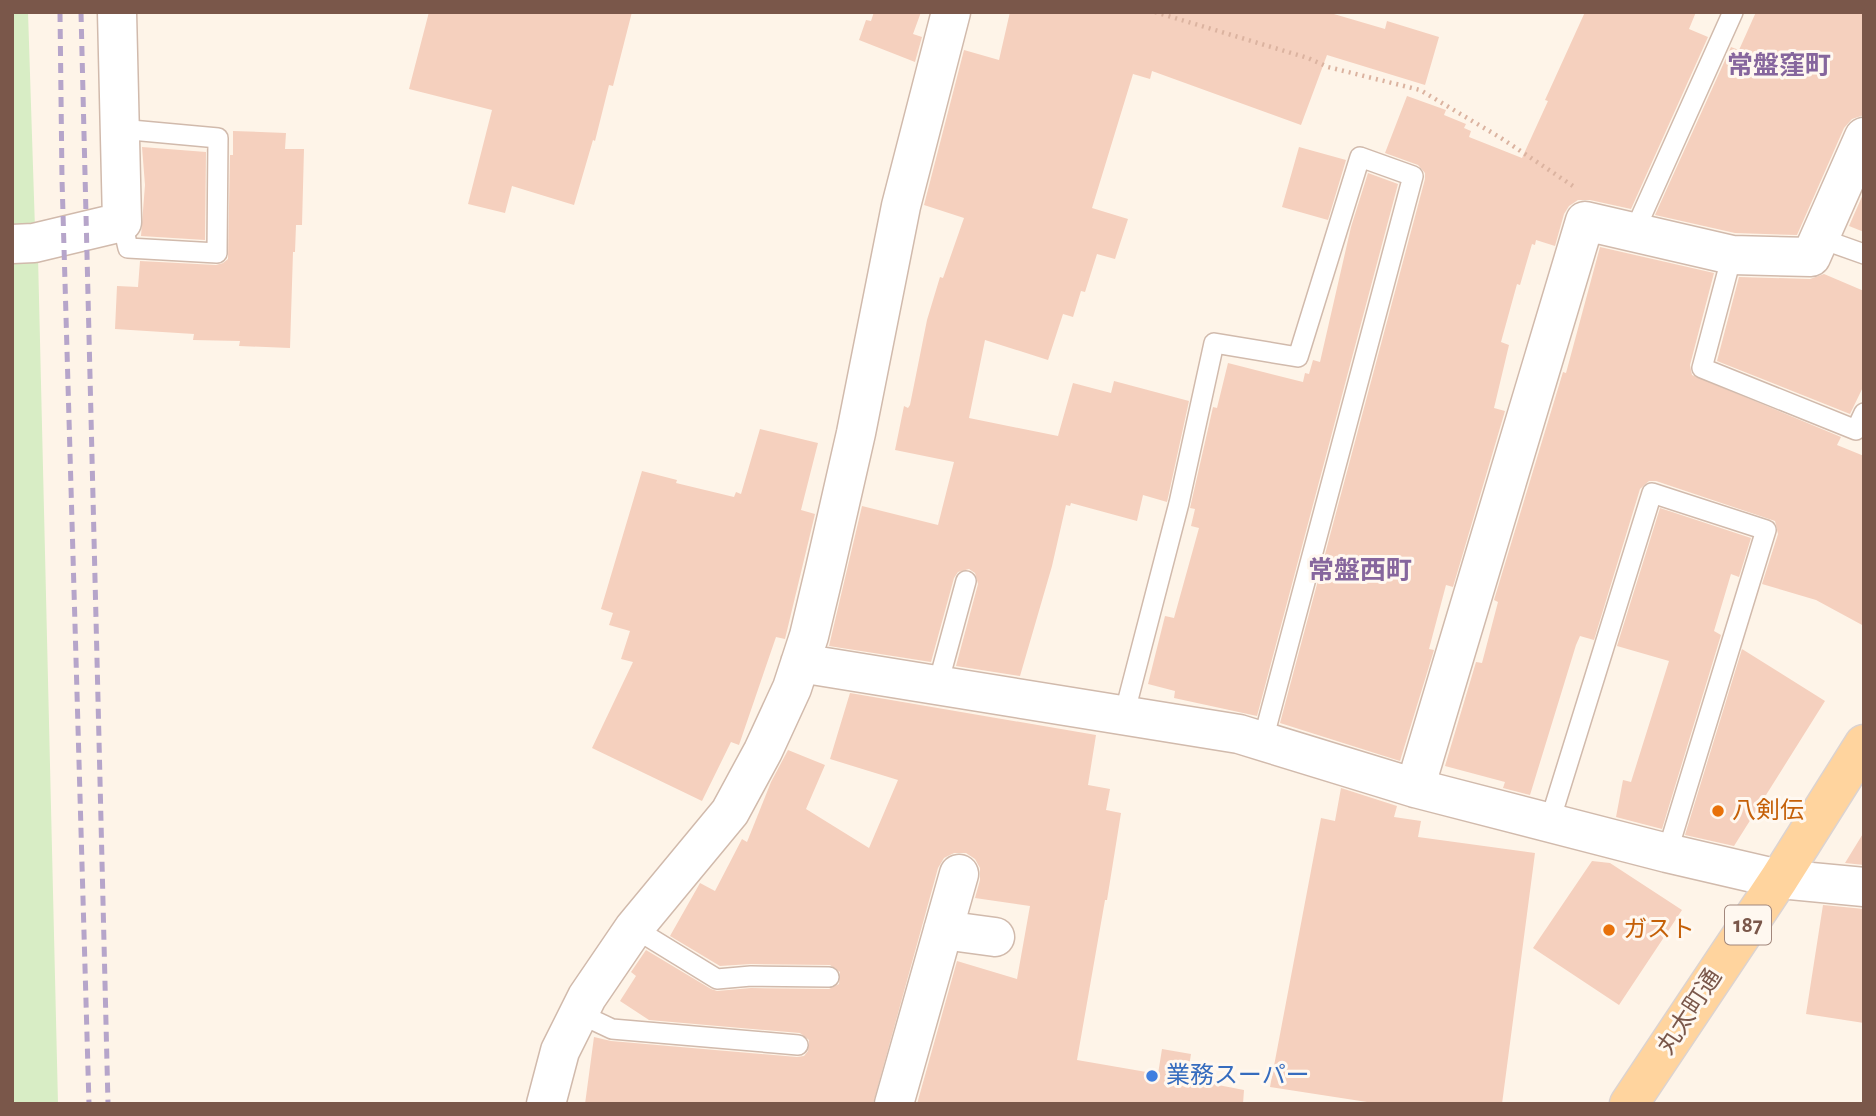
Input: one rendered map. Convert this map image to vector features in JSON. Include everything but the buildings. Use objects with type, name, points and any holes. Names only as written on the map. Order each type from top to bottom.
[{"type":"main road","name":"丸太町通","points":[[1629,1104],[1779,879],[1864,744]]},
{"type":"street","points":[[12,244],[34,243],[122,222],[117,12]]},
{"type":"street","points":[[546,1104],[560,1051],[579,1013],[634,928],[730,813],[792,688],[825,569],[856,433],[901,206],[951,12]]},
{"type":"street","points":[[1415,788],[1585,220],[1732,255],[1811,257],[1864,137]]},
{"type":"street","points":[[800,663],[1239,734],[1415,788],[1667,853],[1779,879],[1864,887]]},
{"type":"street","points":[[894,1104],[959,874]]},
{"type":"street","points":[[943,930],[995,937]]},
{"type":"lane","points":[[1635,230],[1733,12]]},
{"type":"lane","points":[[120,129],[218,138],[218,253],[128,248],[122,222]]},
{"type":"lane","points":[[1125,715],[1179,503],[1214,343],[1298,357],[1360,157],[1413,176],[1263,740]]},
{"type":"lane","points":[[1819,238],[1864,254]]},
{"type":"lane","points":[[1732,255],[1702,368],[1856,430],[1864,413]]},
{"type":"lane","points":[[1549,824],[1652,493],[1766,530],[1667,853]]},
{"type":"lane","points":[[938,684],[966,581]]},
{"type":"lane","points":[[634,928],[717,979],[751,976],[829,977]]},
{"type":"lane","points":[[579,1013],[612,1029],[797,1045]]},
{"type":"path","points":[[1155,12],[1308,58],[1328,67],[1420,90],[1502,138],[1577,188],[1583,202],[1585,220]]},
{"type":"green space","points":[[12,12],[28,12],[35,229],[12,230]]},
{"type":"green space","points":[[38,256],[58,1104],[12,1104],[12,257]]},
{"type":"railway","points":[[60,12],[62,179],[89,1104]]},
{"type":"railway","points":[[81,12],[108,1104]]},
{"type":"place","name":"八剣伝","points":[[1718,811]]},
{"type":"place","name":"ガスト","points":[[1609,930]]},
{"type":"place","name":"業務スーパー","points":[[1152,1076]]},
{"type":"district","name":"常盤窪町","points":[[1779,66]]},
{"type":"district","name":"常盤西町","points":[[1360,571]]}]
